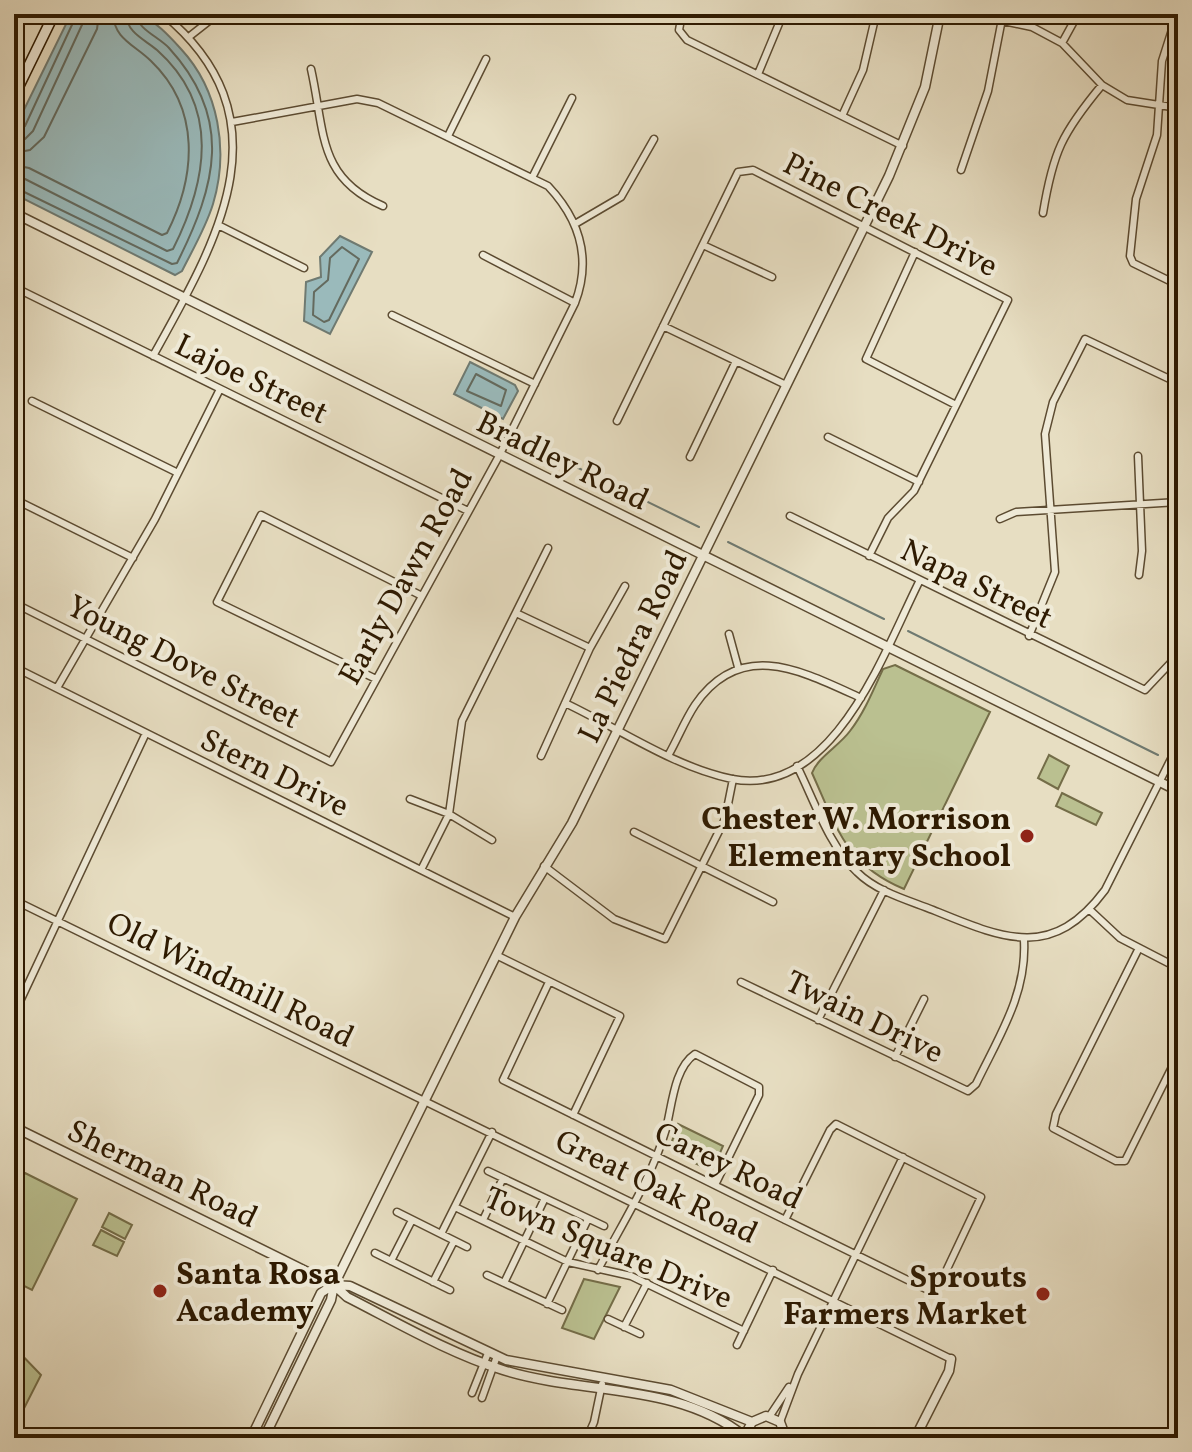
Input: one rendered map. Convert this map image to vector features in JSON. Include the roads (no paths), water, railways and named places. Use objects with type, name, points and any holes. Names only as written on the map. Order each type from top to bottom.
[{"type":"main road","points":[[14,96],[54,14]]},
{"type":"main road","points":[[1171,1438],[1178,1425]]},
{"type":"street","points":[[153,356],[220,226],[233,163],[232,122],[216,79],[190,36],[163,14]]},
{"type":"street","points":[[190,36],[218,14]]},
{"type":"street","points":[[682,14],[679,30],[687,40],[903,146]]},
{"type":"street","points":[[758,74],[783,14]]},
{"type":"street","points":[[842,116],[863,70],[876,14]]},
{"type":"street","name":"La Piedra Road","points":[[264,1438],[331,1300],[334,1285],[515,917],[572,823],[903,146],[925,87],[940,14]]},
{"type":"street","points":[[970,14],[1002,17],[1032,27],[1062,43],[1102,85],[1127,100],[1178,108]]},
{"type":"street","points":[[1062,43],[1078,14]]},
{"type":"street","points":[[1177,14],[1162,61],[1157,135],[1136,199],[1130,256],[1133,263],[1178,285]]},
{"type":"street","points":[[961,170],[988,91],[1002,17]]},
{"type":"street","points":[[448,136],[486,59]]},
{"type":"street","points":[[311,69],[327,151],[337,175],[361,196],[383,206]]},
{"type":"street","points":[[1043,213],[1051,163],[1068,126],[1102,85]]},
{"type":"street","points":[[532,178],[572,98]]},
{"type":"street","points":[[232,122],[357,99],[378,103],[548,186],[567,207],[575,224],[621,197],[654,139]]},
{"type":"street","name":"Pine Creek Drive","points":[[703,245],[738,172],[753,170],[1008,300],[956,405]]},
{"type":"street","name":"Bradley Road","points":[[14,213],[1178,791]]},
{"type":"street","name":"Early Dawn Road","points":[[331,762],[499,456],[575,303],[583,282],[580,235],[575,224]]},
{"type":"street","points":[[220,226],[304,268]]},
{"type":"street","points":[[617,421],[703,245],[772,277]]},
{"type":"street","points":[[869,556],[888,518],[919,482],[956,405],[866,359],[915,252]]},
{"type":"street","points":[[483,255],[575,303]]},
{"type":"street","name":"Lajoe Street","points":[[14,287],[468,511]]},
{"type":"street","points":[[392,315],[535,384]]},
{"type":"street","points":[[663,326],[786,385]]},
{"type":"street","points":[[1029,636],[1055,572],[1045,434],[1053,402],[1085,339],[1178,383]]},
{"type":"street","points":[[690,457],[736,361]]},
{"type":"street","points":[[57,688],[133,558],[220,389]]},
{"type":"street","points":[[32,401],[178,473]]},
{"type":"street","points":[[828,437],[919,482]]},
{"type":"street","points":[[1138,456],[1142,551],[1139,575]]},
{"type":"street","points":[[14,499],[133,558]]},
{"type":"street","points":[[1000,519],[1016,512],[1178,502]]},
{"type":"street","points":[[376,679],[217,602],[261,515],[422,596]]},
{"type":"street","name":"Napa Street","points":[[790,516],[1029,636],[1145,690],[1178,655]]},
{"type":"street","points":[[421,870],[449,814],[462,721],[548,548]]},
{"type":"street","points":[[565,703],[669,754],[733,779],[771,776],[797,766],[820,751],[845,726],[920,580]]},
{"type":"street","points":[[541,756],[590,648],[625,586]]},
{"type":"street","name":"Young Dove Street","points":[[14,603],[331,762]]},
{"type":"street","points":[[516,613],[590,648]]},
{"type":"street","points":[[729,634],[738,667]]},
{"type":"street","name":"Stern Drive","points":[[14,667],[515,917]]},
{"type":"street","points":[[669,754],[695,705],[738,667],[796,669],[861,698]]},
{"type":"street","points":[[14,1014],[145,735]]},
{"type":"street","points":[[797,766],[840,850],[857,872],[884,890],[994,935],[1024,940],[1063,930],[1090,910],[1106,889],[1178,745]]},
{"type":"street","points":[[544,866],[614,919],[665,939],[725,819],[733,779]]},
{"type":"street","points":[[410,799],[449,814],[492,840]]},
{"type":"street","points":[[634,832],[773,902]]},
{"type":"street","points":[[818,1020],[884,890]]},
{"type":"street","name":"Old Windmill Road","points":[[14,900],[427,1100]]},
{"type":"street","points":[[1090,910],[1120,938],[1178,968]]},
{"type":"street","name":"Twain Drive","points":[[741,982],[968,1091],[976,1084],[1020,995],[1026,968],[1024,940]]},
{"type":"street","points":[[1139,948],[1053,1121],[1056,1132],[1116,1161],[1125,1161],[1178,1055]]},
{"type":"street","points":[[498,956],[620,1016],[573,1115]]},
{"type":"street","name":"Carey Road","points":[[549,982],[503,1080],[854,1255],[928,1290],[935,1290],[981,1197],[903,1157]]},
{"type":"street","points":[[895,1057],[924,999]]},
{"type":"street","points":[[598,1270],[655,1155],[679,1077],[688,1059],[695,1054],[759,1087],[759,1095],[715,1185]]},
{"type":"street","name":"Great Oak Road","points":[[427,1100],[951,1359]]},
{"type":"street","points":[[785,1220],[830,1130],[836,1124],[903,1157],[798,1374],[780,1422],[786,1438]]},
{"type":"street","name":"Sherman Road","points":[[14,1127],[334,1285]]},
{"type":"street","points":[[441,1234],[492,1132]]},
{"type":"street","points":[[488,1171],[604,1226]]},
{"type":"street","points":[[483,1220],[503,1178]]},
{"type":"street","points":[[504,1283],[545,1198]]},
{"type":"street","name":"Town Square Drive","points":[[455,1207],[568,1262],[631,1276],[744,1331]]},
{"type":"street","points":[[397,1212],[467,1247]]},
{"type":"street","points":[[547,1304],[588,1219]]},
{"type":"street","points":[[391,1261],[412,1220]]},
{"type":"street","points":[[433,1282],[454,1241]]},
{"type":"street","points":[[375,1253],[450,1290]]},
{"type":"street","points":[[737,1345],[773,1270]]},
{"type":"street","points":[[487,1275],[562,1310]]},
{"type":"street","points":[[624,1327],[647,1283]]},
{"type":"street","points":[[334,1285],[350,1286],[492,1354],[545,1369],[671,1390],[752,1422],[769,1417],[798,1374]]},
{"type":"street","points":[[334,1285],[347,1297],[488,1365],[539,1380],[673,1402],[729,1424],[744,1437],[752,1422]]},
{"type":"street","name":"La Piedra Road","points":[[251,1438],[321,1293],[334,1285]]},
{"type":"street","points":[[608,1319],[640,1334]]},
{"type":"street","points":[[482,1398],[492,1354]]},
{"type":"street","points":[[915,1438],[951,1359]]},
{"type":"street","points":[[472,1393],[488,1365]]},
{"type":"street","points":[[587,1438],[594,1422],[603,1378]]},
{"type":"street","points":[[769,1417],[780,1422]]},
{"type":"water","points":[[122,12],[138,14],[150,20],[194,65],[212,102],[220,142],[218,184],[203,230],[182,271],[175,275],[14,194],[14,130],[71,14]]},
{"type":"water","points":[[340,236],[372,252],[330,334],[304,321],[306,282],[321,277],[320,257]]},
{"type":"water","points":[[470,362],[515,385],[518,391],[503,419],[454,394]]},
{"type":"waterway","points":[[519,439],[699,527]]},
{"type":"waterway","points":[[728,542],[884,619]]},
{"type":"waterway","points":[[908,631],[1158,755]]},
{"type":"place","name":"Chester W. Morrison Elementary School","points":[[1027,836]]},
{"type":"place","name":"Santa Rosa Academy","points":[[160,1291]]},
{"type":"place","name":"Sprouts Farmers Market","points":[[1043,1294]]}]
